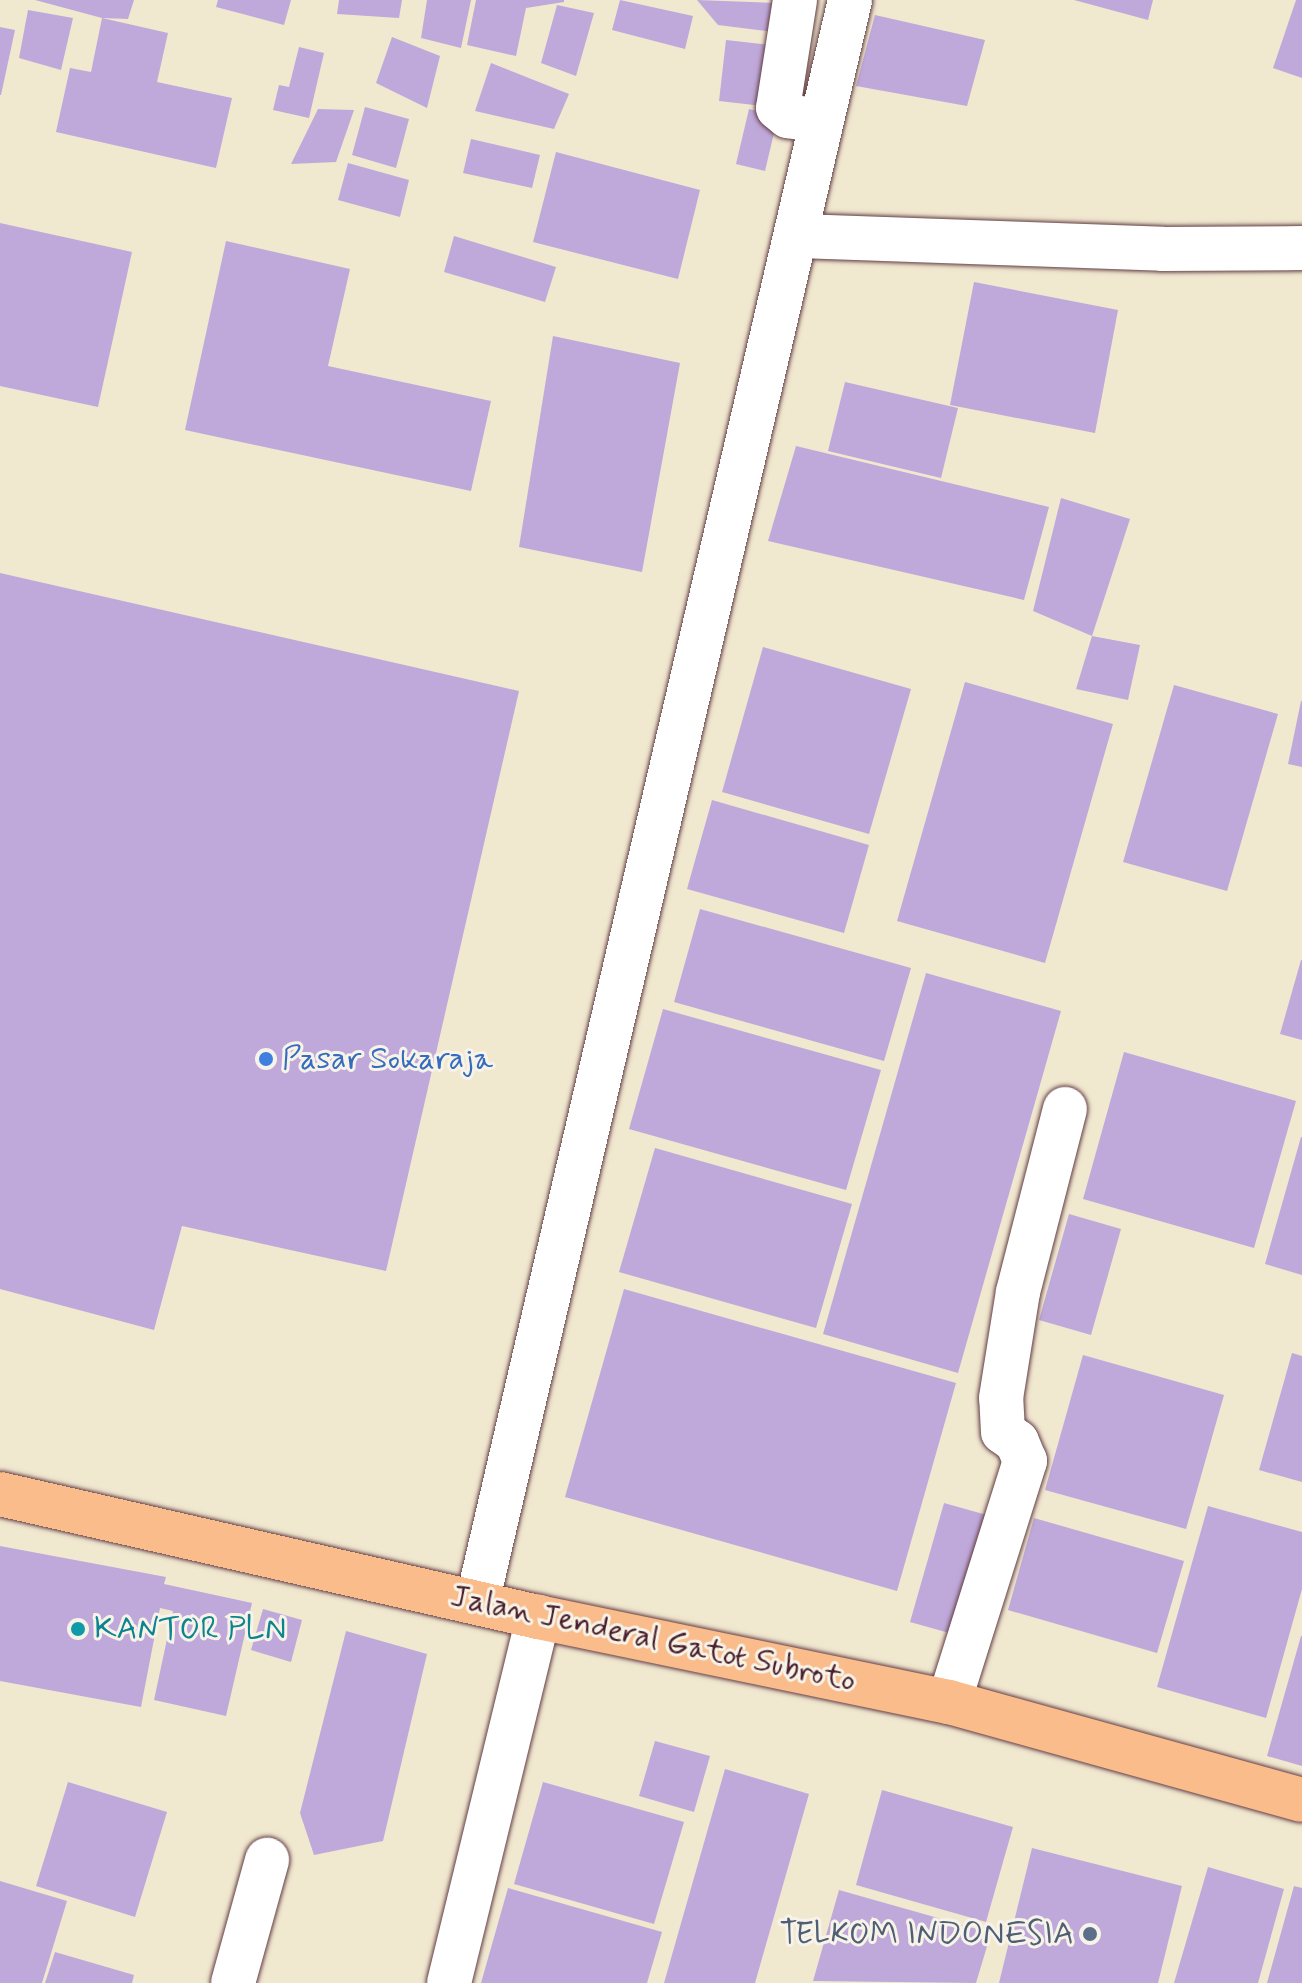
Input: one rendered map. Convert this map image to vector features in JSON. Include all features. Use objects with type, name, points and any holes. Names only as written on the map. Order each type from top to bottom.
[{"type":"highway","name":"Jalan Jenderal Gatot Subroto","points":[[0,1494],[538,1617],[949,1702],[1302,1800]]},
{"type":"street","points":[[795,0],[778,108],[788,116],[820,121]]},
{"type":"street","points":[[477,1603],[799,236],[820,121],[850,0]]},
{"type":"street","points":[[799,236],[1163,249],[1299,237]]},
{"type":"street","points":[[949,1702],[1025,1461],[1017,1442],[1003,1432],[1001,1398],[1018,1292],[1065,1109]]},
{"type":"street","points":[[449,1983],[538,1617]]},
{"type":"street","points":[[233,1983],[267,1860]]},
{"type":"building","points":[[35,0],[134,0],[128,19],[102,18]]},
{"type":"building","points":[[218,0],[291,0],[284,25],[216,7]]},
{"type":"building","points":[[339,0],[402,0],[399,18],[337,14]]},
{"type":"building","points":[[427,0],[471,0],[461,48],[421,38]]},
{"type":"building","points":[[476,0],[564,2],[526,8],[516,56],[467,45]]},
{"type":"building","points":[[620,0],[693,16],[685,49],[612,30]]},
{"type":"building","points":[[697,0],[777,3],[774,32],[718,25]]},
{"type":"building","points":[[1074,0],[1153,0],[1148,20]]},
{"type":"building","points":[[1296,0],[1302,0],[1302,78],[1273,68]]},
{"type":"building","points":[[557,5],[594,13],[576,76],[541,63]]},
{"type":"building","points":[[28,10],[73,18],[61,70],[19,58]]},
{"type":"building","points":[[875,15],[985,40],[967,106],[856,86]]},
{"type":"building","points":[[102,18],[168,33],[157,82],[232,98],[216,168],[56,132],[70,68],[91,72]]},
{"type":"building","points":[[0,27],[15,30],[1,95],[0,95]]},
{"type":"building","points":[[392,37],[440,56],[427,108],[376,83]]},
{"type":"building","points":[[726,40],[770,45],[763,106],[719,101]]},
{"type":"building","points":[[299,47],[324,53],[309,118],[273,110],[279,85],[289,87]]},
{"type":"building","points":[[491,63],[569,94],[554,129],[475,111]]},
{"type":"building","points":[[365,107],[409,119],[396,168],[352,155]]},
{"type":"building","points":[[318,109],[354,110],[336,162],[291,164]]},
{"type":"building","points":[[749,109],[778,116],[765,171],[736,164]]},
{"type":"building","points":[[471,139],[540,155],[532,188],[463,173]]},
{"type":"building","points":[[556,152],[700,190],[678,279],[533,242]]},
{"type":"building","points":[[348,163],[409,180],[400,217],[338,200]]},
{"type":"building","points":[[0,223],[132,252],[98,407],[0,386]]},
{"type":"building","points":[[454,236],[556,267],[545,302],[444,272]]},
{"type":"building","points":[[226,241],[350,269],[328,366],[491,401],[471,491],[185,430]]},
{"type":"building","points":[[974,282],[1118,310],[1095,433],[950,405]]},
{"type":"building","points":[[553,336],[680,363],[642,572],[519,547]]},
{"type":"building","points":[[845,382],[958,408],[941,478],[828,451]]},
{"type":"building","points":[[796,446],[1049,507],[1024,600],[768,541]]},
{"type":"building","points":[[1061,498],[1130,519],[1092,636],[1033,611]]},
{"type":"building","name":"Pasar Sokaraja","points":[[0,573],[519,691],[386,1271],[182,1226],[154,1330],[0,1289]]},
{"type":"building","points":[[1092,636],[1140,645],[1128,700],[1076,689]]},
{"type":"building","points":[[763,647],[911,689],[869,834],[722,792]]},
{"type":"building","points":[[965,682],[1113,724],[1045,963],[897,921]]},
{"type":"building","points":[[1174,685],[1278,714],[1227,891],[1123,862]]},
{"type":"building","points":[[1302,701],[1302,767],[1288,764]]},
{"type":"building","points":[[712,800],[869,845],[844,933],[687,889]]},
{"type":"building","points":[[700,909],[911,968],[884,1061],[674,1002]]},
{"type":"building","points":[[1302,960],[1302,1040],[1280,1034]]},
{"type":"building","points":[[926,973],[1061,1011],[958,1373],[823,1334]]},
{"type":"building","points":[[663,1009],[881,1070],[846,1190],[629,1129]]},
{"type":"building","points":[[1124,1052],[1296,1101],[1254,1248],[1083,1199]]},
{"type":"building","points":[[1302,1137],[1302,1275],[1265,1264]]},
{"type":"building","points":[[655,1148],[852,1204],[816,1328],[619,1272]]},
{"type":"building","points":[[1069,1214],[1121,1229],[1091,1335],[1039,1320]]},
{"type":"building","points":[[624,1289],[956,1383],[897,1591],[565,1497]]},
{"type":"building","points":[[1292,1353],[1302,1356],[1302,1482],[1259,1470]]},
{"type":"building","points":[[1083,1355],[1224,1395],[1186,1529],[1045,1490]]},
{"type":"building","points":[[944,1503],[994,1517],[960,1636],[910,1622]]},
{"type":"building","points":[[1208,1506],[1302,1532],[1302,1589],[1266,1718],[1157,1687]]},
{"type":"building","points":[[1034,1518],[1184,1561],[1157,1653],[1008,1610]]},
{"type":"building","name":"KANTOR PLN","points":[[0,1546],[166,1577],[164,1584],[252,1603],[226,1716],[154,1700],[173,1611],[160,1608],[141,1707],[0,1681]]},
{"type":"building","points":[[263,1609],[302,1620],[291,1662],[251,1650]]},
{"type":"building","points":[[346,1631],[427,1654],[383,1841],[314,1855],[300,1813]]},
{"type":"building","points":[[1302,1636],[1302,1766],[1267,1756]]},
{"type":"building","points":[[655,1741],[710,1756],[694,1812],[639,1796]]},
{"type":"building","points":[[725,1769],[809,1794],[755,1983],[664,1983]]},
{"type":"building","points":[[68,1782],[167,1812],[135,1917],[36,1886]]},
{"type":"building","points":[[543,1782],[684,1822],[654,1924],[514,1884]]},
{"type":"building","points":[[882,1790],[1013,1827],[986,1922],[856,1885]]},
{"type":"building","name":"TELKOM INDONESIA","points":[[1032,1848],[1182,1886],[1158,1983],[999,1983]]},
{"type":"building","points":[[1208,1867],[1284,1889],[1258,1983],[1174,1983]]},
{"type":"building","points":[[0,1881],[67,1901],[42,1983],[0,1983]]},
{"type":"building","points":[[1294,1886],[1302,1888],[1302,1983],[1267,1983]]},
{"type":"building","points":[[508,1888],[662,1932],[647,1983],[481,1983]]},
{"type":"building","points":[[839,1890],[991,1933],[976,1983],[813,1981]]},
{"type":"building","points":[[55,1952],[134,1975],[132,1983],[45,1983]]},
{"type":"place","name":"Pasar Sokaraja","points":[[266,1059]]},
{"type":"place","name":"KANTOR PLN","points":[[78,1629]]},
{"type":"place","name":"TELKOM INDONESIA","points":[[1090,1934]]}]
